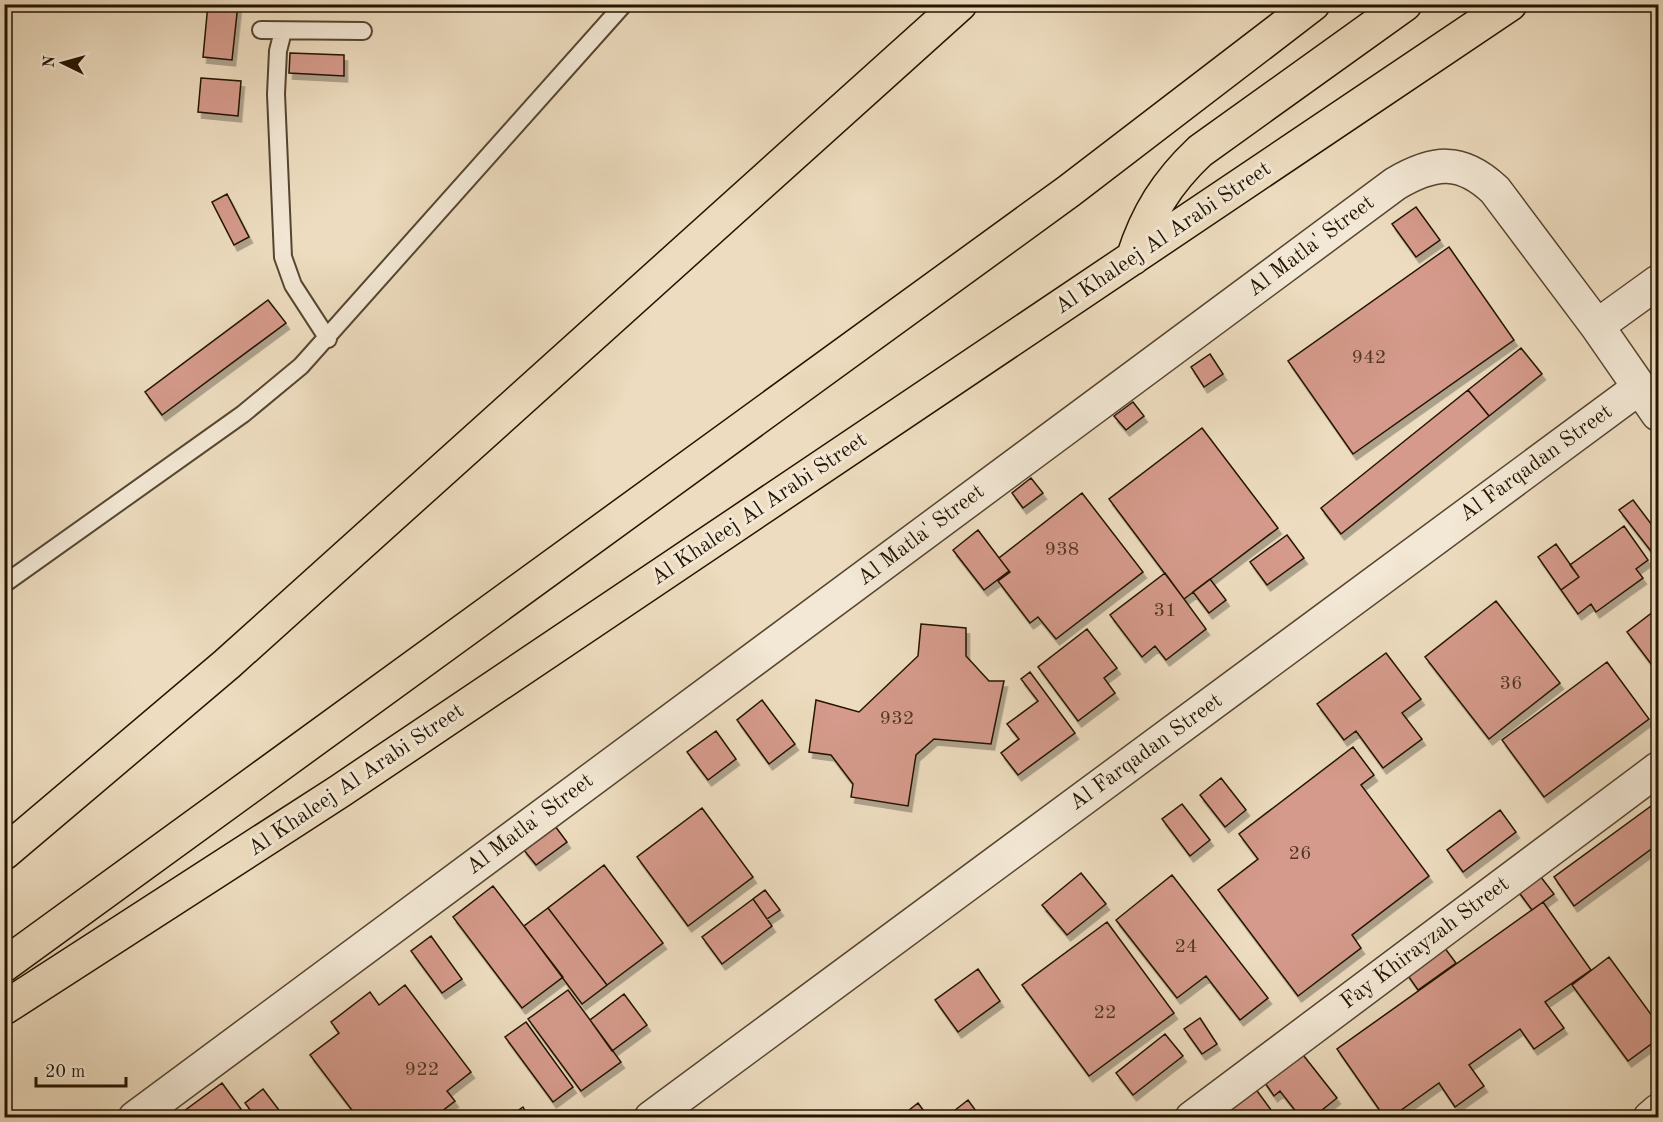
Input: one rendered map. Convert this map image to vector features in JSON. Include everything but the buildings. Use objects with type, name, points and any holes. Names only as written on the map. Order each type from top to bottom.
[{"type":"highway","points":[[4,853],[227,664],[960,4]]},
{"type":"highway","points":[[4,965],[1069,190],[1313,4]]},
{"type":"highway","points":[[1133,258],[1142,227],[1158,198],[1177,173],[1200,151],[1405,4]]},
{"type":"highway","name":"Al Khaleej Al Arabi Street","points":[[4,1008],[340,791],[1510,4]]},
{"type":"street","name":"Al Matla' Street","points":[[135,1118],[1407,177],[1446,165],[1460,167],[1485,180],[1495,190],[1597,326],[1659,414]]},
{"type":"street","points":[[1597,326],[1659,282]]},
{"type":"street","name":"Al Farqadan Street","points":[[651,1118],[1640,387]]},
{"type":"street","name":"Fay Khirayzah Street","points":[[1192,1118],[1659,769]]},
{"type":"street","points":[[1650,1118],[1659,1111]]},
{"type":"lane","points":[[4,584],[243,414],[301,366],[328,339],[624,4]]},
{"type":"lane","points":[[261,30],[363,31]]},
{"type":"lane","points":[[283,31],[278,51],[276,94],[283,257],[292,285],[328,339]]}]
